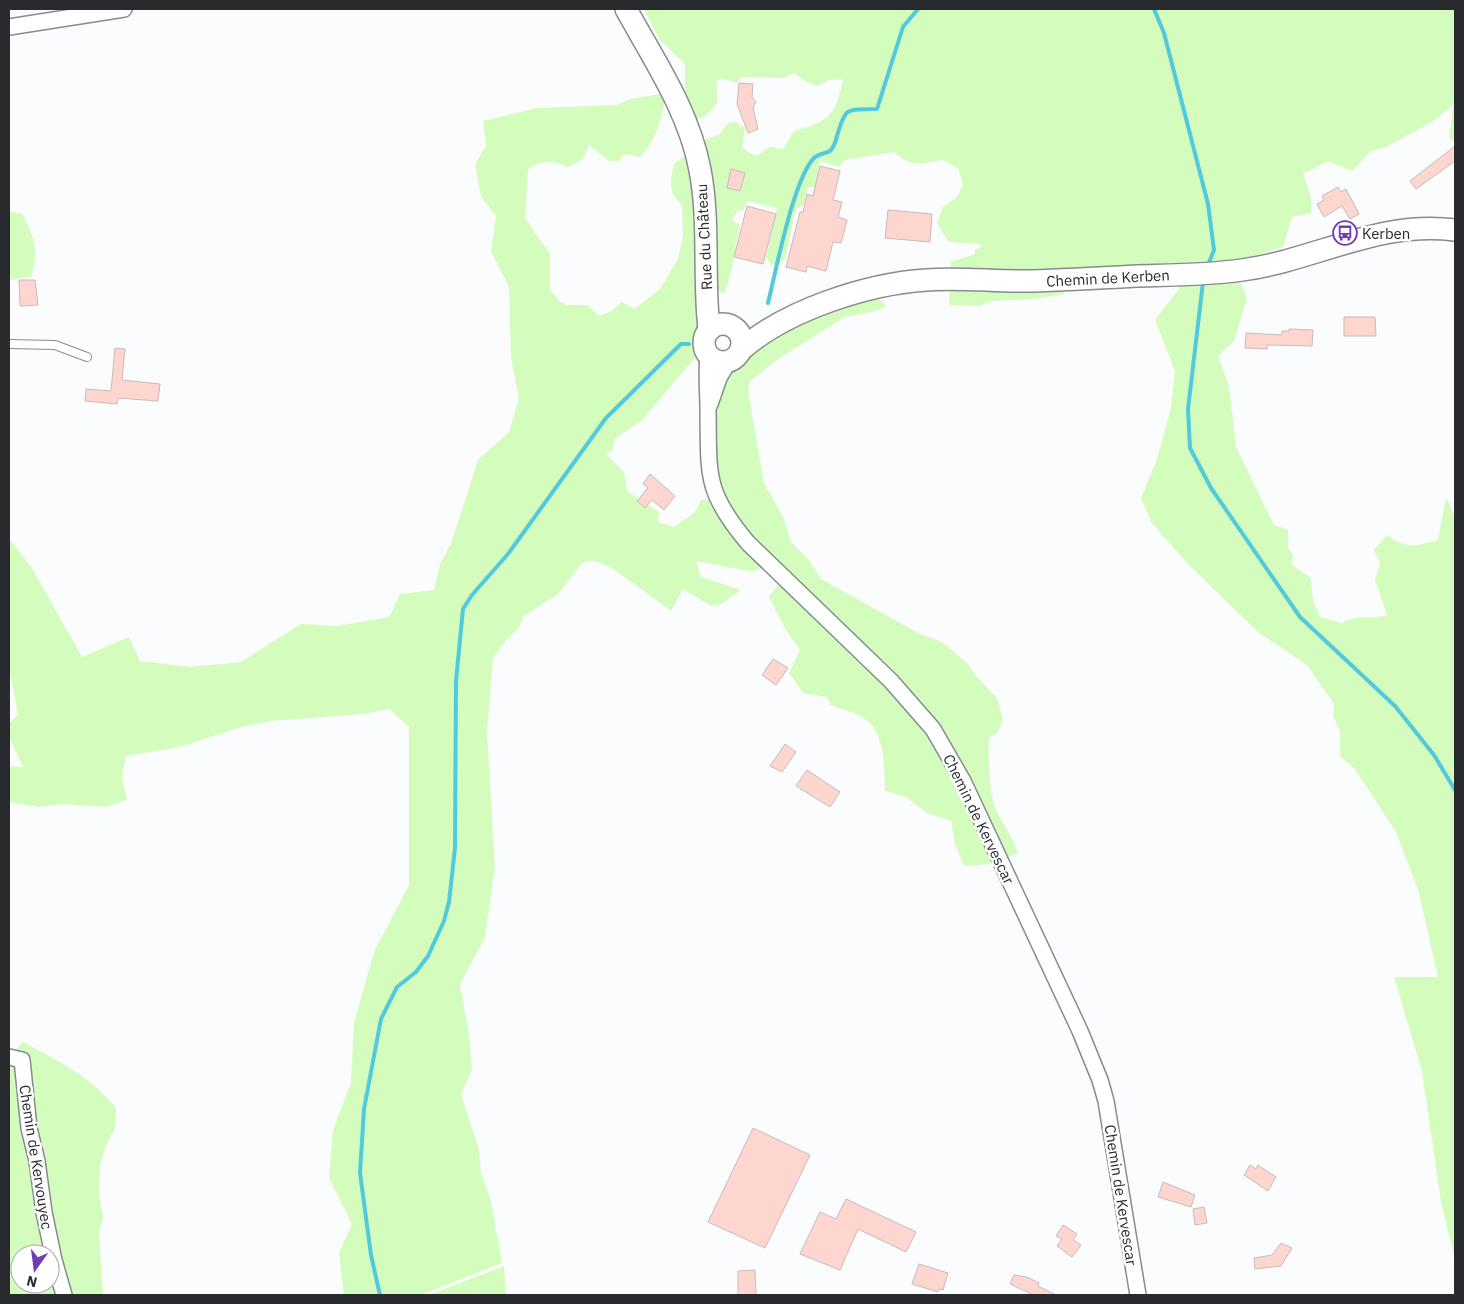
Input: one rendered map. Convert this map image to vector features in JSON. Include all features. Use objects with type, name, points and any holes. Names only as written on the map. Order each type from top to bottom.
[{"type":"street","points":[[9,27],[124,9]]},
{"type":"street","name":"Rue du Château","points":[[626,9],[669,84],[694,147],[700,169],[704,207],[705,286],[708,302],[728,339]]},
{"type":"street","name":"Chemin de Kerben","points":[[728,339],[764,332],[847,296],[910,282],[950,279],[1030,281],[1224,272],[1290,260],[1380,232],[1420,227],[1455,230]]},
{"type":"street","points":[[708,356],[719,361],[728,339]]},
{"type":"street","name":"Chemin de Kervescar","points":[[708,410],[719,378],[728,339]]},
{"type":"street","name":"Chemin de Kervescar","points":[[708,356],[706,384],[708,460],[712,484],[718,499],[732,523],[748,543],[915,706],[941,742],[974,802],[1080,1031],[1100,1080],[1138,1295]]},
{"type":"street","name":"Chemin de Kervouyec","points":[[9,1057],[22,1060],[29,1128],[37,1161],[44,1212],[64,1295]]},
{"type":"lane","points":[[9,344],[55,345],[87,357]]},
{"type":"green space","points":[[644,9],[1455,9],[1455,142],[1449,138],[1453,105],[1432,122],[1386,147],[1371,151],[1352,171],[1328,161],[1303,174],[1311,197],[1311,213],[1292,217],[1283,247],[1258,255],[1238,277],[1247,298],[1234,341],[1218,356],[1229,386],[1236,447],[1274,525],[1288,530],[1288,547],[1293,555],[1292,565],[1311,578],[1313,601],[1320,617],[1342,623],[1354,618],[1387,615],[1375,580],[1380,563],[1374,550],[1387,535],[1406,545],[1423,544],[1438,540],[1446,497],[1455,517],[1455,1260],[1441,1202],[1422,1071],[1394,977],[1438,977],[1418,889],[1395,830],[1354,768],[1340,756],[1340,731],[1333,716],[1334,704],[1307,665],[1259,633],[1187,563],[1151,522],[1141,498],[1157,459],[1171,408],[1175,371],[1155,320],[1179,289],[1181,268],[1070,273],[1064,294],[1034,299],[990,301],[980,306],[949,305],[951,262],[975,254],[975,250],[983,245],[948,241],[937,223],[943,207],[958,196],[963,184],[958,168],[943,160],[924,163],[911,162],[900,157],[895,152],[845,160],[839,167],[820,161],[815,187],[808,187],[803,206],[796,208],[785,259],[778,265],[771,264],[766,258],[777,208],[747,201],[743,211],[738,210],[732,220],[740,225],[724,294],[717,289],[715,274],[697,337],[700,352],[642,420],[615,439],[612,451],[606,454],[624,472],[627,491],[659,512],[658,522],[674,527],[695,512],[701,500],[712,499],[711,411],[718,391],[734,368],[757,345],[780,331],[875,295],[887,306],[872,312],[845,317],[781,357],[750,381],[748,391],[764,483],[784,519],[791,542],[809,560],[821,579],[918,633],[942,642],[967,663],[977,677],[997,698],[1003,720],[998,732],[989,738],[992,796],[997,812],[1018,853],[991,864],[964,866],[955,844],[951,821],[927,813],[906,797],[885,791],[882,751],[880,742],[871,725],[864,718],[852,712],[831,705],[827,697],[803,693],[789,673],[800,650],[786,630],[769,597],[786,573],[771,559],[758,570],[750,571],[696,561],[701,577],[741,590],[721,604],[711,606],[683,589],[671,611],[612,568],[596,561],[583,562],[558,594],[524,616],[518,629],[504,642],[493,659],[487,732],[495,867],[485,937],[460,984],[469,1034],[472,1070],[461,1094],[479,1150],[481,1174],[491,1201],[502,1263],[421,1295],[344,1295],[339,1253],[352,1224],[329,1178],[333,1130],[351,1083],[354,1023],[374,952],[409,885],[409,727],[389,709],[364,714],[270,721],[238,728],[179,747],[126,756],[122,777],[127,800],[105,807],[63,804],[38,807],[9,802],[9,766],[23,767],[9,737],[9,723],[18,715],[9,667],[9,543],[11,541],[32,568],[82,657],[129,637],[140,661],[190,667],[241,662],[301,624],[337,626],[389,617],[400,594],[434,590],[440,564],[451,544],[478,460],[509,432],[519,399],[511,357],[509,287],[491,252],[496,216],[481,197],[475,164],[486,146],[483,121],[537,108],[616,105],[631,99],[666,93],[661,119],[655,135],[640,157],[624,154],[619,161],[609,161],[589,145],[583,159],[568,167],[547,162],[528,169],[525,218],[550,254],[550,290],[560,302],[568,305],[587,305],[599,316],[610,312],[622,302],[635,309],[660,289],[678,259],[683,236],[682,206],[672,193],[671,178],[674,164],[706,139],[719,135],[728,123],[735,122],[745,128],[742,148],[756,156],[770,147],[783,149],[794,131],[823,120],[834,109],[843,79],[830,80],[817,86],[805,81],[794,73],[783,78],[742,77],[736,83],[722,78],[717,81],[717,104],[704,117],[695,120],[685,95],[685,64],[659,39]]},
{"type":"green space","points":[[9,211],[23,214],[33,238],[35,259],[31,277],[9,280]]},
{"type":"green space","points":[[23,1042],[61,1063],[96,1087],[116,1108],[115,1128],[105,1148],[100,1166],[99,1194],[103,1217],[99,1232],[103,1295],[9,1295],[9,1057]]},
{"type":"green space","points":[[504,1266],[506,1295],[429,1295]]},
{"type":"building","points":[[739,83],[753,84],[752,97],[756,102],[753,108],[758,129],[748,133],[737,104]]},
{"type":"building","points":[[1455,146],[1455,161],[1416,189],[1410,181]]},
{"type":"building","points":[[820,166],[840,171],[833,200],[842,202],[838,217],[847,220],[841,243],[833,242],[826,271],[807,266],[806,272],[786,267],[800,212],[803,212],[807,194],[813,196]]},
{"type":"building","points":[[731,169],[745,173],[740,191],[727,188]]},
{"type":"building","points":[[1338,187],[1341,192],[1346,189],[1359,214],[1350,219],[1342,206],[1324,217],[1317,204],[1324,200],[1322,196]]},
{"type":"building","points":[[747,206],[776,214],[763,264],[734,257]]},
{"type":"building","points":[[888,210],[932,214],[930,242],[885,238]]},
{"type":"building","points":[[19,280],[35,280],[38,305],[20,306]]},
{"type":"building","points":[[1344,317],[1375,317],[1376,336],[1344,336]]},
{"type":"building","points":[[1289,329],[1313,330],[1312,346],[1267,345],[1267,349],[1245,348],[1246,333],[1282,335],[1282,331],[1289,331]]},
{"type":"building","points":[[115,348],[125,349],[122,380],[160,384],[158,401],[118,398],[117,404],[85,401],[86,389],[111,391]]},
{"type":"building","points":[[650,474],[675,496],[664,510],[652,500],[645,508],[637,501],[648,488],[643,484]]},
{"type":"building","points":[[773,659],[788,668],[776,685],[762,675]]},
{"type":"building","points":[[785,744],[796,752],[782,772],[770,766]]},
{"type":"building","points":[[807,770],[840,792],[830,807],[796,786]]},
{"type":"building","points":[[753,1128],[810,1155],[765,1248],[708,1222]]},
{"type":"building","points":[[1250,1165],[1256,1169],[1258,1165],[1276,1177],[1268,1191],[1244,1175]]},
{"type":"building","points":[[1163,1182],[1195,1195],[1191,1207],[1158,1197]]},
{"type":"building","points":[[846,1199],[916,1232],[906,1252],[858,1229],[840,1270],[800,1254],[820,1212],[836,1219]]},
{"type":"building","points":[[1204,1207],[1207,1223],[1195,1225],[1193,1209]]},
{"type":"building","points":[[1063,1225],[1077,1234],[1073,1240],[1081,1245],[1072,1257],[1057,1246],[1062,1239],[1056,1236]]},
{"type":"building","points":[[1281,1243],[1292,1248],[1281,1266],[1255,1269],[1254,1258],[1272,1255]]},
{"type":"building","points":[[919,1264],[948,1273],[943,1290],[939,1289],[938,1292],[912,1284]]},
{"type":"building","points":[[755,1270],[756,1295],[738,1295],[738,1271]]},
{"type":"building","points":[[1014,1275],[1027,1277],[1039,1283],[1038,1286],[1056,1295],[1033,1295],[1010,1284]]},
{"type":"waterway","points":[[768,303],[792,205],[806,169],[816,156],[831,150],[843,119],[849,111],[877,109],[903,27],[918,9]]},
{"type":"waterway","points":[[1154,9],[1164,33],[1208,204],[1214,250],[1208,265]]},
{"type":"waterway","points":[[1203,282],[1188,409],[1190,448],[1211,488],[1300,617],[1395,706],[1434,755],[1455,790]]},
{"type":"waterway","points":[[380,1295],[371,1255],[360,1173],[364,1109],[381,1019],[397,987],[416,972],[428,956],[444,921],[449,902],[455,848],[456,681],[463,609],[472,595],[508,554],[606,418],[681,344],[689,344]]},
{"type":"place","name":"Kerben","points":[[1345,233]]}]
